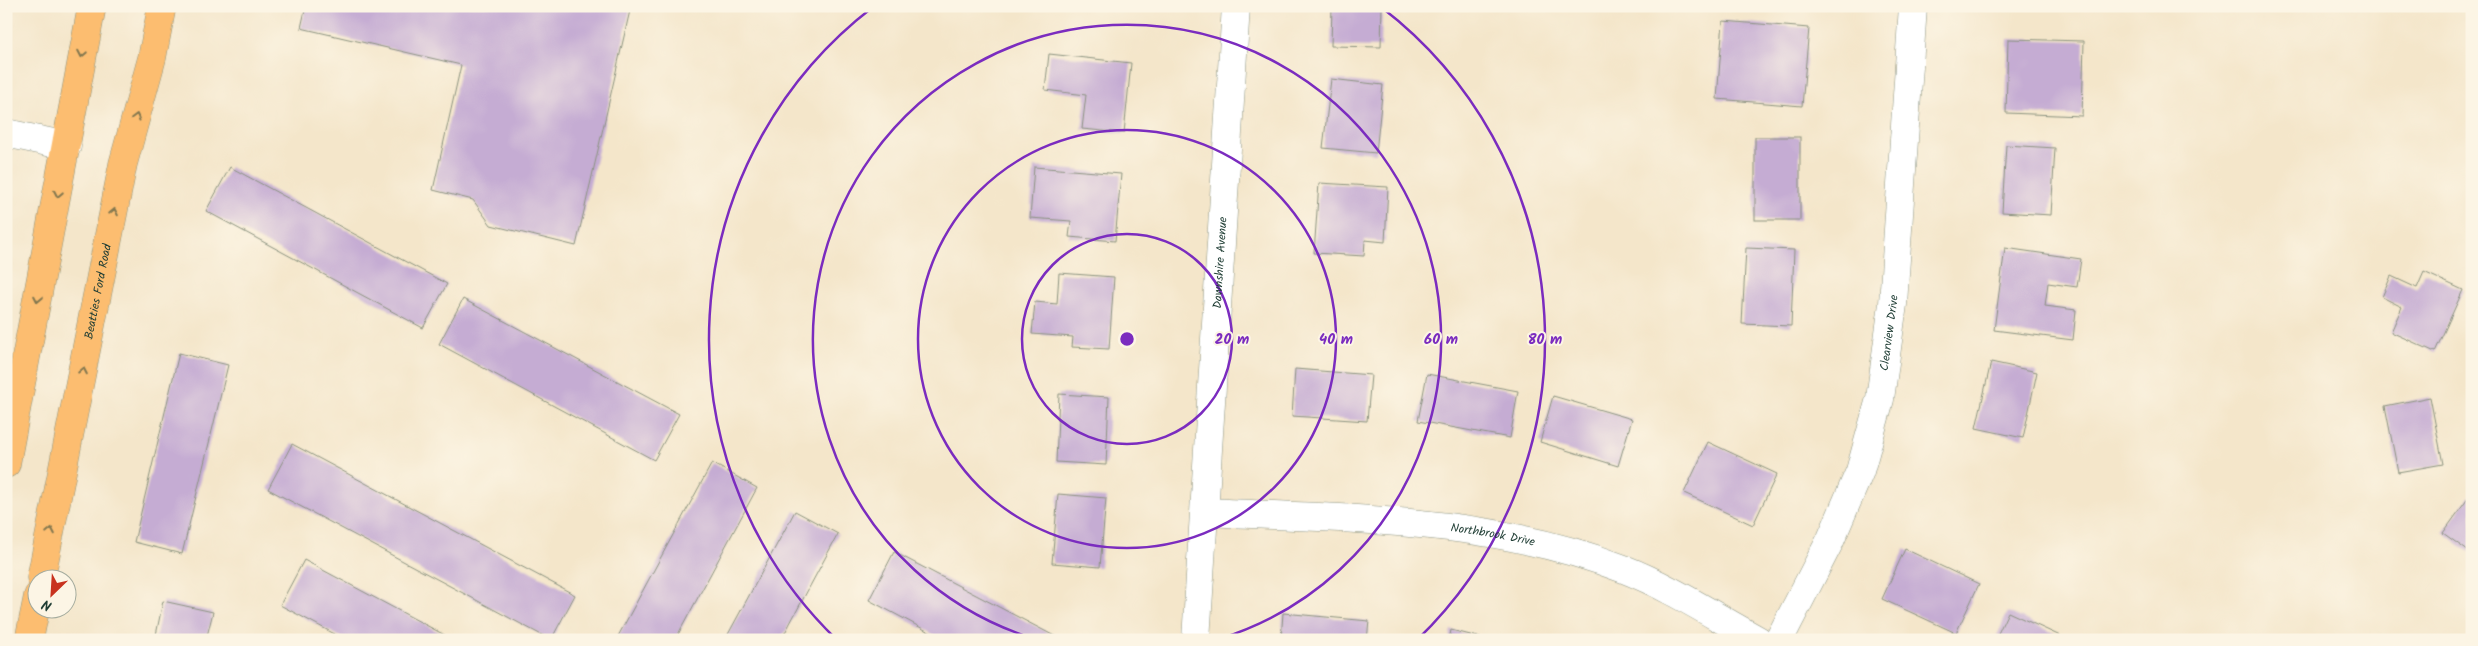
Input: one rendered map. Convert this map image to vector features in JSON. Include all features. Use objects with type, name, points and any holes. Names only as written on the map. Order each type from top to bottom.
[{"type":"main road","points":[[6,464],[92,6]]},
{"type":"main road","name":"Beatties Ford Road","points":[[43,568],[123,164],[152,58],[162,6]]},
{"type":"main road","points":[[29,640],[34,618]]},
{"type":"street","name":"Dawnshire Avenue","points":[[1196,640],[1236,6]]},
{"type":"street","name":"Clearview Drive","points":[[1780,640],[1830,541],[1856,480],[1880,399],[1893,304],[1913,6]]},
{"type":"street","points":[[6,133],[67,146]]},
{"type":"street","name":"Northbrook Drive","points":[[1205,512],[1418,523],[1519,537],[1554,545],[1625,569],[1758,640]]},
{"type":"building","points":[[306,6],[631,6],[576,246],[491,225],[473,200],[433,190],[461,65],[301,28]]},
{"type":"building","points":[[1332,6],[1382,6],[1381,47],[1331,46]]},
{"type":"building","points":[[1723,21],[1809,28],[1802,106],[1717,99]]},
{"type":"building","points":[[2008,39],[2084,41],[2082,116],[2006,113]]},
{"type":"building","points":[[1049,54],[1131,63],[1124,133],[1082,129],[1086,95],[1045,90]]},
{"type":"building","points":[[1331,79],[1383,85],[1376,153],[1323,148]]},
{"type":"building","points":[[1755,137],[1800,137],[1800,220],[1755,220]]},
{"type":"building","points":[[2006,145],[2055,148],[2051,215],[2002,212]]},
{"type":"building","points":[[230,167],[447,284],[423,328],[206,211]]},
{"type":"building","points":[[1034,167],[1121,174],[1115,241],[1069,237],[1071,221],[1030,218]]},
{"type":"building","points":[[1319,183],[1388,187],[1385,242],[1365,240],[1364,256],[1314,253]]},
{"type":"building","points":[[1746,248],[1794,250],[1791,326],[1742,324]]},
{"type":"building","points":[[2005,248],[2081,259],[2077,287],[2048,283],[2045,306],[2076,310],[2073,340],[1994,330]]},
{"type":"building","points":[[2424,272],[2463,290],[2435,352],[2391,332],[2402,307],[2382,297],[2391,276],[2417,288]]},
{"type":"building","points":[[1059,273],[1114,277],[1109,349],[1072,347],[1073,337],[1032,334],[1035,302],[1057,304]]},
{"type":"building","points":[[463,299],[679,414],[654,460],[439,344]]},
{"type":"building","points":[[179,353],[228,365],[182,554],[134,542]]},
{"type":"building","points":[[1991,362],[2037,372],[2023,438],[1976,428]]},
{"type":"building","points":[[1295,369],[1371,375],[1367,421],[1292,416]]},
{"type":"building","points":[[1427,374],[1518,391],[1510,438],[1418,421]]},
{"type":"building","points":[[1059,394],[1109,397],[1106,465],[1056,462]]},
{"type":"building","points":[[1553,396],[1632,419],[1618,466],[1540,442]]},
{"type":"building","points":[[2430,397],[2443,464],[2398,472],[2385,406]]},
{"type":"building","points":[[1708,442],[1777,474],[1753,525],[1684,493]]},
{"type":"building","points":[[292,444],[575,595],[551,640],[268,489]]},
{"type":"building","points":[[712,463],[757,488],[675,640],[616,640]]},
{"type":"building","points":[[2472,493],[2472,554],[2443,533]]},
{"type":"building","points":[[1058,494],[1106,498],[1100,567],[1052,563]]},
{"type":"building","points":[[795,511],[838,534],[781,640],[725,640]]},
{"type":"building","points":[[1905,549],[1979,584],[1956,633],[1882,599]]},
{"type":"building","points":[[894,552],[1062,640],[944,640],[869,600]]},
{"type":"building","points":[[304,560],[454,640],[346,640],[280,605]]},
{"type":"building","points":[[163,601],[213,612],[206,640],[155,640]]},
{"type":"building","points":[[2008,612],[2069,640],[1995,640]]},
{"type":"building","points":[[1283,613],[1369,621],[1367,640],[1281,640]]},
{"type":"building","points":[[1451,630],[1486,639],[1449,640]]}]
